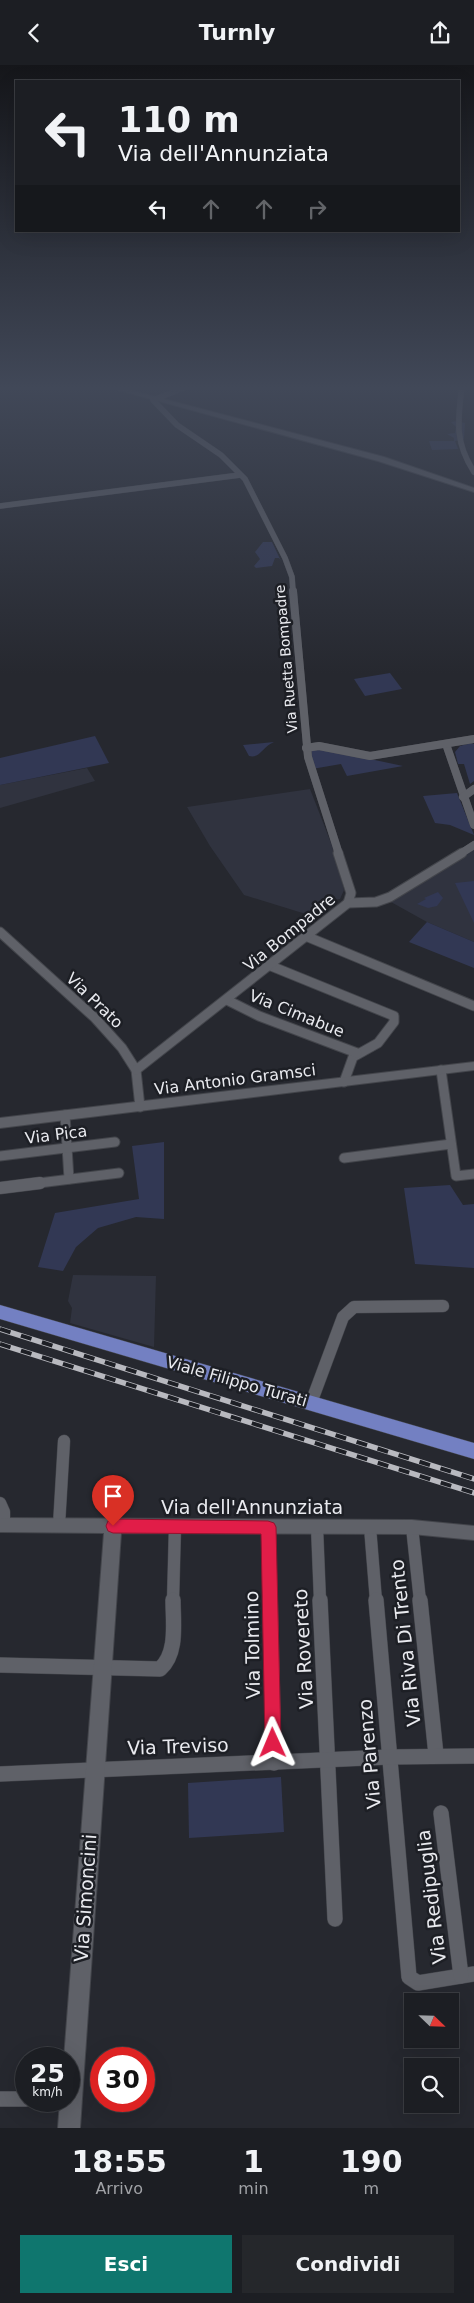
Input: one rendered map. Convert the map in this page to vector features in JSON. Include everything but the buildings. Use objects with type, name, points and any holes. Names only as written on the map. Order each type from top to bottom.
[{"type":"main road","name":"Viale Filippo Turati","points":[[0,1312],[474,1451]]},
{"type":"street","points":[[0,506],[191,481]]},
{"type":"street","name":"Via Ruetta Bompadre","points":[[246,481],[285,558],[292,577],[306,747],[314,781],[350,893],[348,903]]},
{"type":"street","points":[[448,481],[474,490]]},
{"type":"street","points":[[306,747],[319,746],[370,756],[474,739]]},
{"type":"street","points":[[446,744],[474,825]]},
{"type":"street","points":[[463,797],[474,789]]},
{"type":"street","name":"Via Bompadre","points":[[136,1070],[308,937],[348,903],[376,902],[390,897],[474,845]]},
{"type":"street","name":"Via Prato","points":[[0,932],[94,1018],[122,1048],[136,1070],[140,1107]]},
{"type":"street","points":[[308,937],[474,1006]]},
{"type":"street","points":[[271,966],[394,1016],[394,1022],[378,1043],[357,1053],[353,1057],[344,1082]]},
{"type":"street","name":"Via Cimabue","points":[[228,1000],[259,1016],[357,1053]]},
{"type":"street","name":"Via Antonio Gramsci","points":[[0,1123],[474,1066]]},
{"type":"street","points":[[440,1070],[456,1176],[474,1174]]},
{"type":"street","points":[[65,1115],[69,1179]]},
{"type":"street","name":"Via Pica","points":[[0,1156],[115,1142]]},
{"type":"street","points":[[344,1158],[451,1144]]},
{"type":"street","points":[[0,1188],[119,1173]]},
{"type":"street","points":[[311,1403],[344,1317],[349,1311],[361,1306],[443,1306]]},
{"type":"street","points":[[59,1525],[64,1441]]},
{"type":"street","points":[[440,1442],[474,1459]]},
{"type":"street","points":[[0,1503],[4,1512],[2,1525]]},
{"type":"street","name":"Via dell'Annunziata","points":[[2,1525],[412,1527],[474,1533]]},
{"type":"street","name":"Via Simoncini","points":[[74,2047],[113,1526]]},
{"type":"street","points":[[0,1665],[160,1669],[167,1663],[172,1651],[175,1526]]},
{"type":"street","name":"Via Tolmino","points":[[268,1527],[274,1763]]},
{"type":"street","name":"Via Rovereto","points":[[317,1527],[335,1919]]},
{"type":"street","name":"Via Parenzo","points":[[370,1527],[409,1977]]},
{"type":"street","name":"Via Riva Di Trento","points":[[412,1527],[436,1755]]},
{"type":"street","name":"Via Treviso","points":[[0,1773],[436,1755],[474,1756]]},
{"type":"street","name":"Via Redipuglia","points":[[409,1977],[418,1983],[467,1975],[441,1813]]},
{"type":"street","points":[[0,2099],[15,2099]]},
{"type":"street","name":"Via Simoncini","points":[[69,2128],[70,2112]]},
{"type":"shaded area","points":[[263,542],[272,542],[281,561],[279,558],[275,558],[272,566],[256,568],[254,566],[260,559],[255,552]]},
{"type":"shaded area","points":[[390,673],[402,689],[365,696],[354,679]]},
{"type":"shaded area","points":[[95,736],[109,763],[0,785],[0,758]]},
{"type":"shaded area","points":[[274,742],[256,756],[249,756],[243,745]]},
{"type":"shaded area","points":[[311,744],[318,748],[403,766],[347,776],[341,764],[312,769]]},
{"type":"shaded area","points":[[474,744],[474,781],[470,784],[464,764],[458,764],[455,752],[460,746]]},
{"type":"shaded area","points":[[87,768],[95,781],[0,808],[0,785]]},
{"type":"shaded area","points":[[310,789],[333,848],[344,890],[340,899],[325,901],[309,915],[244,895],[210,846],[187,807]]},
{"type":"shaded area","points":[[457,793],[474,835],[450,825],[435,823],[423,796]]},
{"type":"shaded area","points":[[474,847],[474,942],[427,922],[391,902]]},
{"type":"shaded area","points":[[474,881],[474,923],[455,883]]},
{"type":"shaded area","points":[[438,892],[443,898],[437,906],[428,908],[417,904],[426,899],[424,898]]},
{"type":"shaded area","points":[[427,922],[474,942],[474,968],[409,942]]},
{"type":"shaded area","points":[[164,1142],[164,1219],[136,1217],[98,1228],[76,1247],[63,1271],[38,1267],[55,1213],[139,1199],[132,1146]]},
{"type":"shaded area","points":[[450,1185],[463,1205],[474,1204],[474,1268],[415,1264],[404,1188]]},
{"type":"shaded area","points":[[73,1275],[156,1276],[154,1347],[70,1323],[72,1308],[68,1301]]},
{"type":"shaded area","points":[[281,1777],[284,1832],[189,1838],[188,1783]]},
{"type":"railway","points":[[0,1329],[474,1479]]},
{"type":"railway","points":[[0,1344],[474,1493]]},
{"type":"route","points":[[113,1526],[268,1527],[273,1743]]}]
